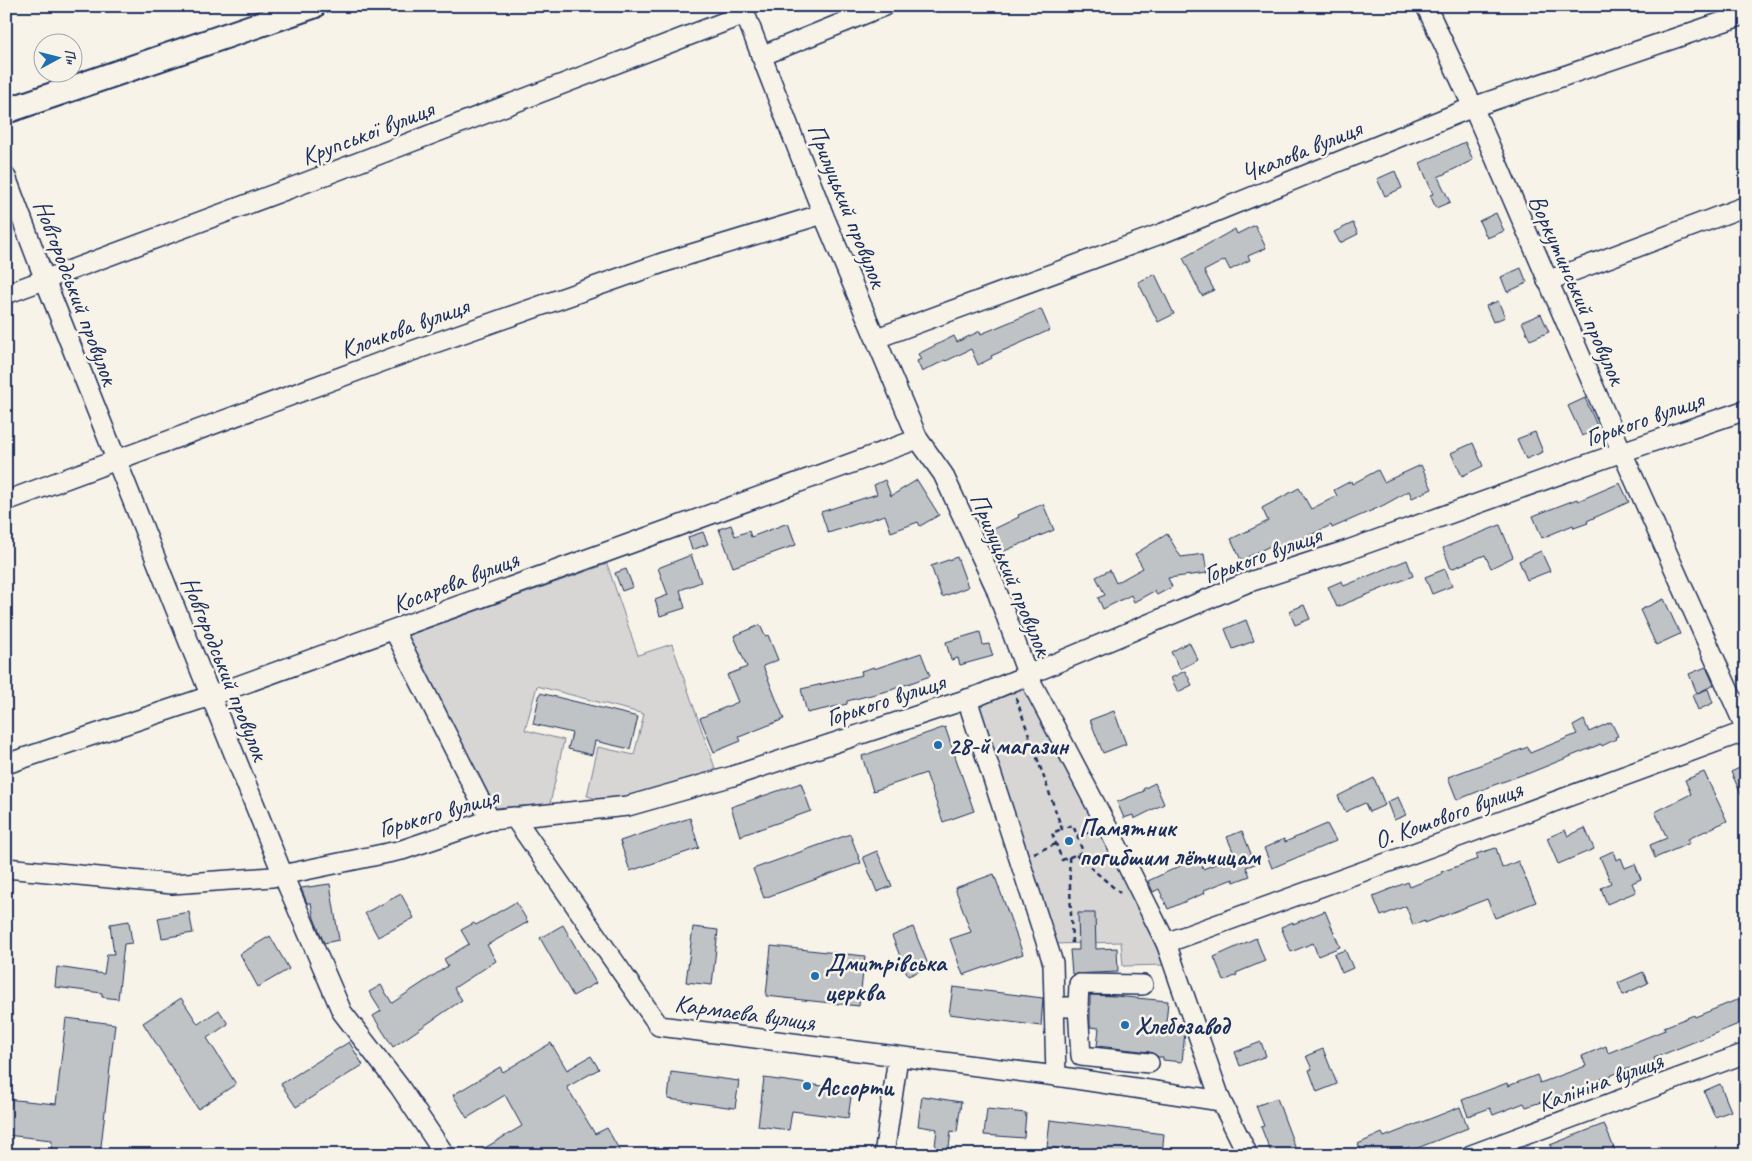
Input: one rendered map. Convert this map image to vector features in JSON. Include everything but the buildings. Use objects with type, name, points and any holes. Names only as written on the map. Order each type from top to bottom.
[{"type":"main road","points":[[6,111],[313,6]]},
{"type":"street","points":[[761,56],[884,6]]},
{"type":"street","name":"Воркутинський провулок","points":[[1426,6],[1746,730]]},
{"type":"street","name":"Прилуцький провулок","points":[[743,10],[823,214],[877,338],[918,439],[943,474],[995,586],[1019,679],[1122,855],[1166,943],[1221,1102],[1248,1155]]},
{"type":"street","name":"Крупської вулиця","points":[[6,294],[306,182],[743,10]]},
{"type":"street","name":"Чкалова вулиця","points":[[877,338],[1163,233],[1472,108],[1746,14]]},
{"type":"street","name":"Новгородський провулок","points":[[6,177],[210,696],[283,875],[342,1012],[399,1086],[445,1155]]},
{"type":"street","points":[[1548,281],[1746,206]]},
{"type":"street","name":"Клочкова вулиця","points":[[6,501],[392,358],[665,262],[823,214]]},
{"type":"street","name":"Горького вулиця","points":[[6,868],[172,884],[272,877],[402,850],[490,820],[628,806],[733,776],[967,699],[1246,583],[1348,550],[1622,452],[1746,410]]},
{"type":"street","name":"Косарева вулиця","points":[[6,764],[210,696],[679,524],[918,439]]},
{"type":"street","points":[[394,630],[490,820]]},
{"type":"street","points":[[967,699],[1053,963],[1056,1076]]},
{"type":"street","name":"О. Кошового вулиця","points":[[1166,943],[1746,730]]},
{"type":"street","name":"Кармаєва вулиця","points":[[514,817],[660,1026],[1056,1076],[1221,1102]]},
{"type":"street","points":[[1143,985],[1079,984],[1078,1007],[1081,1056],[1149,1063]]},
{"type":"street","points":[[1054,1006],[1078,1007]]},
{"type":"street","name":"Калініна вулиця","points":[[1471,1155],[1746,1053]]},
{"type":"street","points":[[884,1155],[898,1057]]},
{"type":"path","points":[[1019,679],[1062,829]]},
{"type":"path","points":[[1073,825],[1083,852],[1062,860],[1056,844],[1052,833],[1073,825]]},
{"type":"path","points":[[1019,858],[1056,844]]},
{"type":"path","points":[[1076,855],[1127,898]]},
{"type":"path","points":[[1069,857],[1072,944]]},
{"type":"shaded area","points":[[607,564],[638,655],[672,644],[716,771],[655,791],[606,801],[587,796],[598,747],[634,755],[644,714],[537,686],[525,730],[564,740],[550,804],[492,808],[406,636]]},
{"type":"shaded area","points":[[1027,688],[1152,930],[1166,965],[1123,966],[1121,942],[1054,944],[975,707]]},
{"type":"place","name":"28-й магазин","points":[[938,745]]},
{"type":"place","name":"Памятник погибшим лётчицам","points":[[1069,841]]},
{"type":"place","name":"Дмитрівська церква","points":[[815,976]]},
{"type":"place","name":"Хлебозавод","points":[[1125,1025]]},
{"type":"place","name":"Ассорти","points":[[807,1086]]}]
